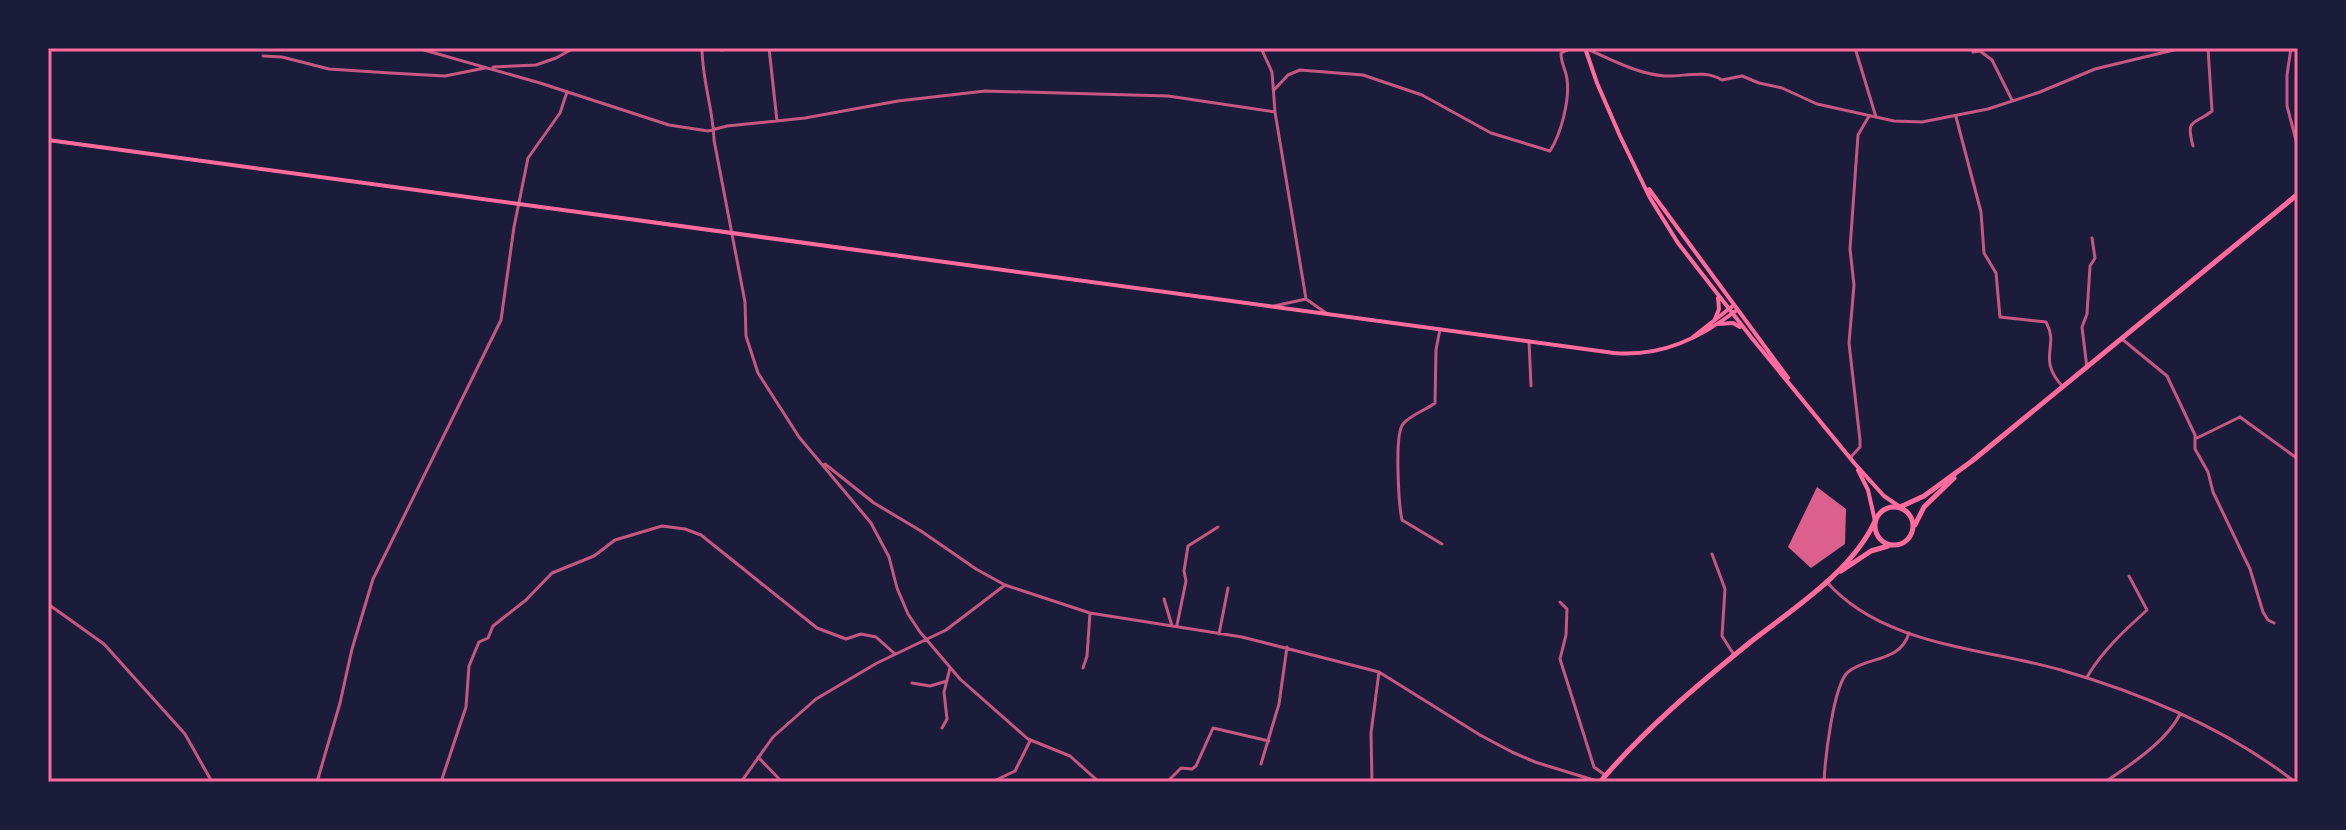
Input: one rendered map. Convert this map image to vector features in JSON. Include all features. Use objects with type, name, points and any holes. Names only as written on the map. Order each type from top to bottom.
[{"type":"highway","points":[[1600,782],[1651,725],[1828,579],[1863,546],[1883,510],[1916,501],[1972,461],[2298,194]]},
{"type":"highway","points":[[1828,579],[1871,551],[1906,541],[1924,507],[1972,461]]},
{"type":"highway","points":[[1900,507],[1911,516],[1913,531]]},
{"type":"highway","points":[[1875,521],[1879,538],[1893,545]]},
{"type":"main road","points":[[1585,48],[1612,118],[1664,221],[1716,293],[1780,365],[1789,382]]},
{"type":"main road","points":[[48,140],[1637,354],[1688,341],[1733,309]]},
{"type":"main road","points":[[1647,187],[1751,337],[1855,464],[1884,496],[1900,507]]},
{"type":"main road","points":[[1716,293],[1719,304],[1717,321]]},
{"type":"main road","points":[[1717,321],[1733,323],[1751,337]]},
{"type":"main road","points":[[1855,464],[1868,490],[1875,521]]},
{"type":"street","points":[[417,48],[669,125],[714,131],[727,126],[985,91],[1168,96],[1275,112]]},
{"type":"street","points":[[263,56],[282,57],[329,69],[445,76],[488,68],[536,65],[574,48]]},
{"type":"street","points":[[702,48],[702,76],[709,99],[730,232],[745,302],[746,336],[758,373],[799,437],[871,523],[889,557],[908,614],[926,640],[950,668],[1030,741],[1070,756],[1099,782]]},
{"type":"street","points":[[715,48],[732,48]]},
{"type":"street","points":[[769,48],[777,121]]},
{"type":"street","points":[[1261,48],[1271,67],[1275,89],[1275,112],[1306,299],[1326,313]]},
{"type":"street","points":[[1275,89],[1288,75],[1300,70],[1363,75],[1395,83],[1422,95],[1491,133],[1550,151],[1560,126],[1568,84],[1561,53],[1572,48]]},
{"type":"street","points":[[1585,48],[1659,75],[1712,75],[1722,80],[1742,76],[1793,92],[1817,104],[1905,122],[1956,117],[2040,92],[2095,69],[2162,50],[2182,48]]},
{"type":"street","points":[[1855,48],[1876,117]]},
{"type":"street","points":[[2193,146],[2189,130],[2191,124],[2212,111],[2208,48]]},
{"type":"street","points":[[2291,48],[2287,106],[2298,148]]},
{"type":"street","points":[[1973,52],[1985,52],[1992,60],[2012,100]]},
{"type":"street","points":[[317,782],[373,579],[501,320],[514,227],[528,158],[560,113],[567,92]]},
{"type":"street","points":[[1850,458],[1860,447],[1860,440],[1849,343],[1854,285],[1850,249],[1858,135],[1869,116]]},
{"type":"street","points":[[1956,117],[1981,212],[1984,253],[1996,273],[2000,317],[2046,322],[2050,330],[2050,371],[2063,387]]},
{"type":"street","points":[[2087,368],[2082,327],[2087,314],[2090,266],[2095,258],[2092,238]]},
{"type":"street","points":[[1274,306],[1306,299]]},
{"type":"street","points":[[1440,329],[1436,350],[1435,403],[1403,423],[1399,434],[1399,458],[1402,520],[1442,544]]},
{"type":"street","points":[[2122,339],[2167,376],[2196,439],[2195,449],[2208,472],[2213,492],[2250,569],[2263,612],[2274,623]]},
{"type":"street","points":[[1529,341],[1531,386]]},
{"type":"street","points":[[2196,439],[2240,417],[2298,459]]},
{"type":"street","points":[[822,462],[874,503],[1005,585],[1090,613],[1287,647],[1379,672],[1512,752],[1600,782]]},
{"type":"street","points":[[441,782],[466,707],[469,666],[479,642],[488,638],[493,626],[526,600],[552,573],[594,556],[615,540],[655,526],[676,527],[701,535],[817,628],[846,639],[861,634],[876,637],[895,654]]},
{"type":"street","points":[[1174,626],[1186,581],[1184,571],[1188,546],[1218,527]]},
{"type":"street","points":[[1712,554],[1725,589],[1722,636],[1734,655]]},
{"type":"street","points":[[2086,678],[2096,661],[2147,610],[2129,576]]},
{"type":"street","points":[[1828,579],[1838,595],[1874,617],[1909,633],[2086,678],[2180,714],[2239,744],[2295,782]]},
{"type":"street","points":[[741,782],[778,732],[816,699],[895,654],[946,630],[1005,585]]},
{"type":"street","points":[[1219,634],[1228,588]]},
{"type":"street","points":[[1164,599],[1174,626]]},
{"type":"street","points":[[1560,602],[1567,609],[1566,635],[1560,659],[1594,767],[1605,775]]},
{"type":"street","points":[[48,604],[104,644],[185,734],[212,782]]},
{"type":"street","points":[[1083,668],[1087,656],[1090,613]]},
{"type":"street","points":[[1824,782],[1825,747],[1843,679],[1853,669],[1882,659],[1898,649],[1909,633]]},
{"type":"street","points":[[1261,764],[1279,704],[1287,647]]},
{"type":"street","points":[[942,728],[947,719],[944,692],[950,668]]},
{"type":"street","points":[[1372,782],[1371,733],[1379,672]]},
{"type":"street","points":[[912,683],[930,686],[947,681]]},
{"type":"street","points":[[2105,782],[2130,767],[2169,731],[2180,714]]},
{"type":"street","points":[[1167,782],[1181,768],[1192,769],[1196,766],[1213,728],[1269,741]]},
{"type":"street","points":[[992,782],[1015,771],[1030,741]]},
{"type":"street","points":[[758,757],[782,782]]},
{"type":"building","points":[[1817,487],[1846,509],[1845,544],[1811,568],[1788,547]]}]
